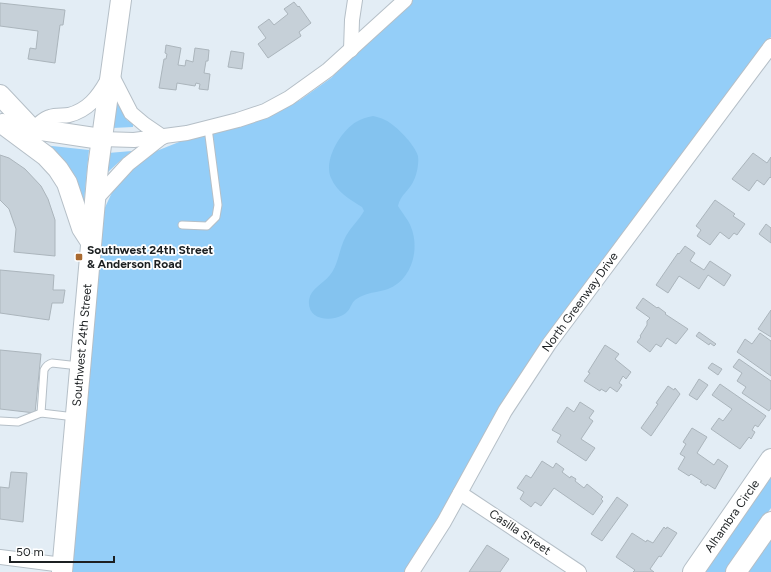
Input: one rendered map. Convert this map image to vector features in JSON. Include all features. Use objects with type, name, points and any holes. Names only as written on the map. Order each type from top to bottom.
[{"type":"street","name":"Southwest 24th Street","points":[[63,569],[101,139],[121,0]]},
{"type":"street","points":[[350,50],[354,0]]},
{"type":"street","points":[[2,124],[124,141],[163,137],[208,128],[252,116],[278,105],[314,81],[405,0]]},
{"type":"street","name":"North Greenway Drive","points":[[412,572],[460,493],[505,412],[549,344],[771,46]]},
{"type":"street","points":[[32,129],[49,117],[69,115],[92,103],[111,74]]},
{"type":"street","points":[[111,74],[131,113],[163,137]]},
{"type":"street","points":[[0,95],[32,129]]},
{"type":"street","points":[[2,124],[46,156],[58,169],[67,183],[82,228],[91,242]]},
{"type":"street","points":[[95,200],[124,168],[163,137]]},
{"type":"street","name":"Alhambra Circle","points":[[693,572],[771,459]]},
{"type":"street","name":"Casilla Street","points":[[460,493],[579,572]]},
{"type":"street","points":[[736,572],[771,522]]},
{"type":"street","points":[[0,557],[63,569]]},
{"type":"lane","points":[[182,225],[207,226],[216,216],[218,205],[208,128]]},
{"type":"lane","points":[[41,413],[44,370],[46,367],[52,363],[80,366]]},
{"type":"lane","points":[[0,421],[18,422],[41,413],[76,417]]},
{"type":"shaded area","points":[[413,0],[771,0],[771,37],[543,341],[519,377],[436,521],[404,572],[70,572],[101,216],[115,186],[124,174],[154,152],[179,142],[286,107],[300,100],[331,78]]},
{"type":"shaded area","points":[[118,104],[127,120],[133,124],[133,127],[112,128],[115,106]]},
{"type":"shaded area","points":[[373,116],[384,119],[399,131],[413,146],[418,156],[418,165],[415,178],[399,202],[398,206],[410,224],[414,236],[415,245],[412,263],[403,279],[396,285],[382,291],[359,297],[343,315],[326,319],[320,318],[312,312],[309,307],[310,296],[312,292],[333,271],[346,236],[364,211],[362,207],[340,191],[331,178],[329,163],[331,155],[339,139],[350,126],[360,120]]},
{"type":"shaded area","points":[[43,145],[89,150],[83,212]]},
{"type":"shaded area","points":[[132,151],[108,172],[107,171],[108,153]]},
{"type":"shaded area","points":[[771,470],[771,508],[726,572],[701,572]]},
{"type":"shaded area","points":[[771,531],[771,572],[743,572]]},
{"type":"building","points":[[294,2],[298,7],[299,6],[311,23],[299,32],[301,36],[268,58],[258,44],[266,38],[258,27],[269,19],[274,25],[288,14],[284,9]]},
{"type":"building","points":[[0,3],[65,10],[63,25],[60,25],[55,63],[28,59],[30,48],[36,49],[38,31],[0,26]]},
{"type":"building","points":[[166,45],[181,48],[178,65],[185,66],[186,60],[193,62],[195,48],[209,50],[208,61],[206,61],[204,73],[210,74],[208,90],[199,89],[200,84],[196,83],[195,86],[177,83],[176,90],[159,88],[164,59],[166,59],[167,54],[165,53]]},
{"type":"building","points":[[231,51],[244,53],[242,69],[228,67]]},
{"type":"building","points":[[753,153],[767,163],[771,157],[771,178],[770,177],[764,185],[757,180],[749,191],[732,179]]},
{"type":"building","points":[[0,155],[9,158],[25,169],[41,186],[48,199],[55,220],[55,256],[14,252],[16,229],[9,209],[0,200]]},
{"type":"building","points":[[715,200],[735,214],[733,216],[745,224],[737,235],[734,233],[729,239],[720,232],[710,245],[697,236],[701,230],[696,226]]},
{"type":"building","points":[[766,224],[771,228],[771,243],[759,234]]},
{"type":"building","points":[[685,246],[695,253],[690,261],[704,270],[710,261],[731,275],[724,286],[708,275],[699,289],[679,276],[668,293],[656,285],[678,253],[679,254]]},
{"type":"building","points":[[0,270],[54,275],[53,290],[65,290],[63,303],[52,303],[49,320],[0,313]]},
{"type":"building","points":[[643,298],[688,329],[676,344],[667,338],[661,347],[656,344],[650,352],[637,342],[647,325],[647,321],[650,318],[636,308]]},
{"type":"building","points":[[771,310],[771,337],[758,329]]},
{"type":"building","points":[[699,332],[716,344],[714,346],[710,343],[709,345],[696,336]]},
{"type":"building","points":[[760,333],[771,341],[771,376],[737,352],[745,339],[752,344]]},
{"type":"building","points":[[605,345],[619,354],[615,359],[631,372],[626,379],[623,376],[619,383],[622,385],[617,392],[610,387],[606,392],[601,389],[600,391],[584,381]]},
{"type":"building","points":[[0,350],[41,354],[35,413],[0,409]]},
{"type":"building","points":[[739,359],[771,381],[771,408],[769,411],[742,393],[746,387],[737,381],[742,373],[733,367]]},
{"type":"building","points":[[712,363],[722,369],[718,375],[708,368]]},
{"type":"building","points":[[699,379],[708,385],[697,400],[689,395]]},
{"type":"building","points":[[720,384],[766,416],[758,427],[755,425],[752,430],[755,432],[751,439],[749,437],[740,449],[711,429],[719,418],[723,421],[732,409],[712,395]]},
{"type":"building","points":[[668,386],[674,390],[675,388],[680,394],[651,436],[641,428],[658,404],[656,403]]},
{"type":"building","points":[[580,402],[594,411],[589,418],[593,421],[581,439],[595,448],[586,461],[557,442],[561,435],[552,430],[567,407],[574,412]]},
{"type":"building","points":[[692,428],[707,437],[697,453],[714,465],[718,459],[728,466],[715,489],[707,484],[706,486],[700,482],[702,481],[691,474],[689,476],[678,469],[685,457],[680,454],[686,444],[683,442]]},
{"type":"building","points":[[542,461],[553,468],[556,463],[564,469],[562,472],[570,478],[571,476],[576,479],[575,481],[584,488],[587,484],[603,497],[601,499],[603,501],[593,515],[554,488],[541,506],[535,502],[531,507],[520,499],[524,492],[517,488],[526,475],[531,478]]},
{"type":"building","points":[[11,472],[27,473],[23,522],[0,519],[0,487],[9,488]]},
{"type":"building","points":[[617,497],[628,505],[602,541],[591,534]]},
{"type":"building","points":[[664,527],[666,529],[667,527],[677,533],[661,557],[659,556],[650,569],[654,572],[633,572],[635,570],[616,557],[632,533],[646,542],[647,540],[653,543]]},
{"type":"building","points":[[487,545],[509,559],[500,572],[469,572]]},
{"type":"place","name":"Southwest 24th Street & Anderson Road","points":[[79,257]]}]
